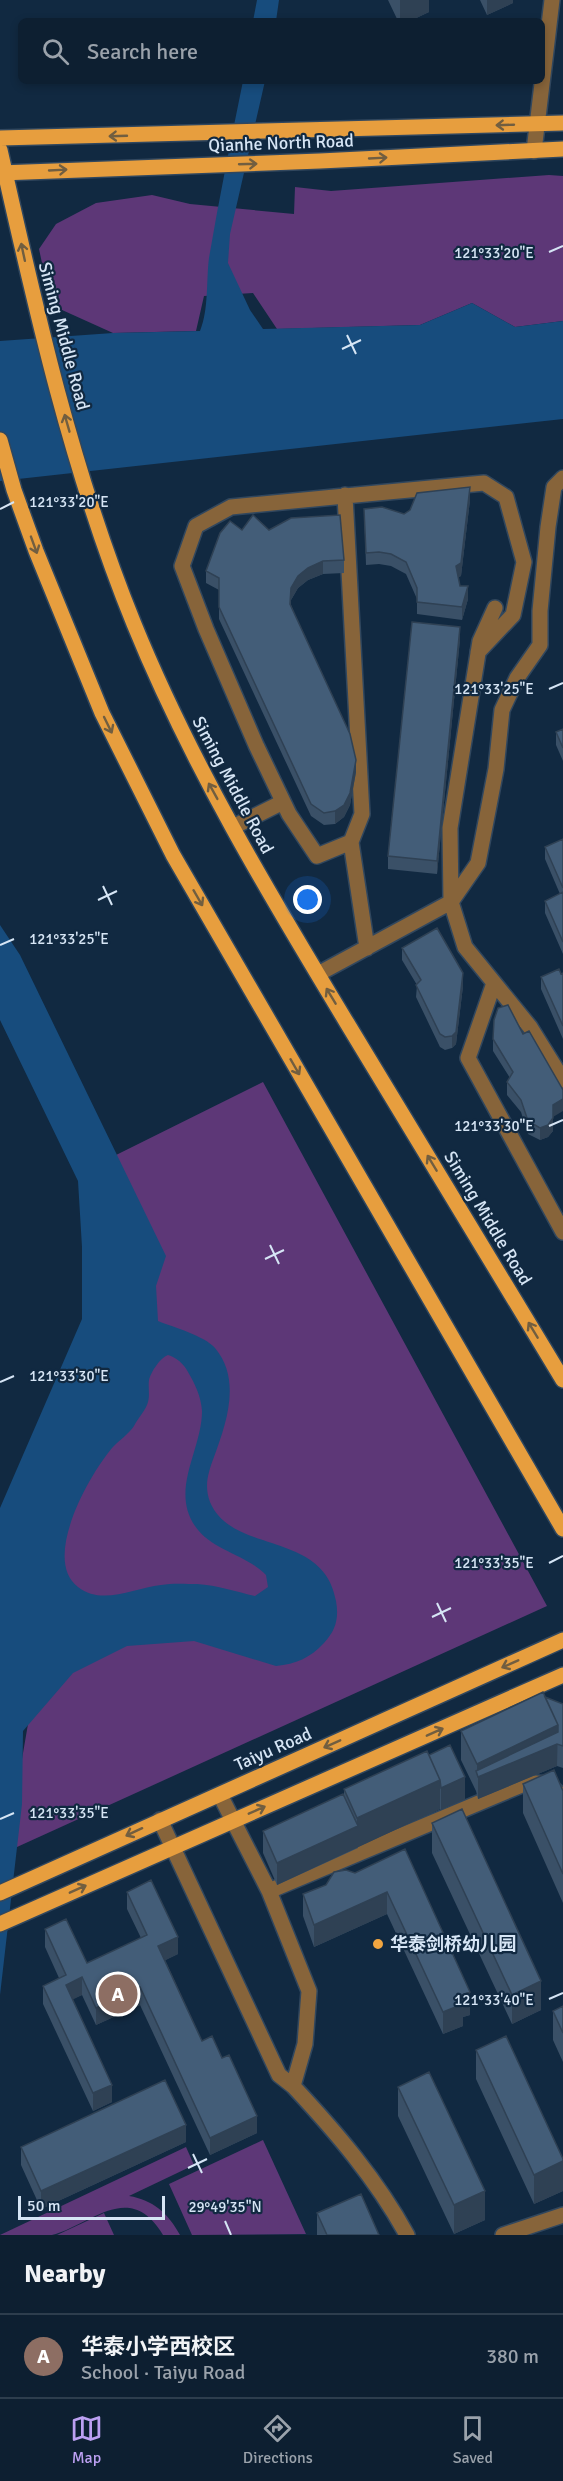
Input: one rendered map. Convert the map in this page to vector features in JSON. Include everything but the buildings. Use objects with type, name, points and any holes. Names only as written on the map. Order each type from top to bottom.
[{"type":"main road","name":"Qianhe North Road","points":[[0,138],[563,123]]},
{"type":"main road","name":"Qianhe North Road","points":[[2,173],[563,149]]},
{"type":"main road","name":"Siming Middle Road","points":[[0,150],[2,173],[35,309],[97,529],[135,626],[187,743],[276,905],[563,1380]]},
{"type":"main road","points":[[0,440],[14,490],[36,551],[102,713],[173,855],[563,1529]]},
{"type":"main road","name":"Taiyu Road","points":[[0,1893],[563,1640]]},
{"type":"main road","points":[[0,1923],[563,1675]]},
{"type":"street","points":[[545,58],[552,0]]},
{"type":"street","points":[[534,151],[542,84]]},
{"type":"street","points":[[318,974],[451,903],[478,863],[496,769],[502,710],[517,678],[540,645],[540,611],[548,527],[554,487],[563,478]]},
{"type":"street","points":[[351,842],[317,856],[283,802],[219,661],[182,566],[196,526],[231,507],[484,483],[506,497],[524,562],[513,615],[478,652]]},
{"type":"street","points":[[345,496],[362,814],[351,842],[367,948]]},
{"type":"street","points":[[495,608],[480,641],[450,828],[451,903],[465,947],[530,1028],[563,1080]]},
{"type":"street","points":[[233,827],[283,802]]},
{"type":"street","points":[[494,983],[468,1058],[563,1232]]},
{"type":"street","points":[[269,1891],[524,1784],[539,1782],[548,1784],[563,1800]]},
{"type":"street","points":[[220,1795],[269,1891],[309,1991],[305,2044],[293,2086]]},
{"type":"street","points":[[159,1821],[279,2075],[293,2086],[336,2131],[394,2212],[407,2235]]},
{"type":"street","points":[[503,2235],[563,2215]]},
{"type":"shaded area","points":[[549,175],[563,176],[563,321],[515,327],[472,303],[420,325],[277,329],[253,293],[204,296],[196,331],[113,333],[51,305],[39,249],[56,224],[96,203],[152,195],[190,204],[294,214],[295,187],[331,191]]},
{"type":"shaded area","points":[[263,1082],[547,1606],[6,1852],[60,1538],[110,1158]]},
{"type":"shaded area","points":[[263,2140],[306,2234],[192,2235],[169,2184]]},
{"type":"shaded area","points":[[186,2147],[194,2165],[129,2196],[153,2204],[165,2214],[180,2235],[163,2235],[150,2219],[137,2210],[124,2208],[110,2210],[52,2235],[0,2235]]},
{"type":"shaded area","points":[[104,2213],[114,2235],[57,2235]]},
{"type":"water","points":[[257,0],[279,0],[276,18],[254,18]]},
{"type":"water","points":[[242,84],[264,84],[230,234],[228,263],[250,310],[263,329],[420,325],[472,303],[515,327],[563,321],[563,419],[0,481],[0,341],[113,333],[200,331],[206,304],[209,258]]},
{"type":"water","points":[[0,925],[20,955],[166,1256],[156,1286],[158,1321],[188,1332],[210,1344],[223,1361],[228,1374],[230,1388],[227,1416],[207,1485],[210,1502],[221,1519],[237,1530],[297,1552],[314,1563],[328,1579],[336,1601],[337,1613],[336,1624],[324,1643],[308,1656],[290,1664],[276,1666],[194,1641],[127,1646],[73,1673],[23,1731],[22,1804],[0,1995],[0,1508],[82,1319],[82,1247],[78,1181],[0,1020]],"holes":[[[171,1356],[180,1361],[193,1381],[202,1411],[201,1426],[186,1484],[188,1512],[195,1526],[210,1541],[249,1562],[266,1575],[268,1587],[255,1596],[197,1584],[165,1584],[108,1596],[97,1595],[78,1587],[68,1574],[65,1557],[67,1538],[82,1496],[103,1460],[132,1429],[146,1408],[149,1399],[149,1380],[154,1369],[165,1357]]]},
{"type":"place","name":"华泰剑桥幼儿园","points":[[378,1944]]},
{"type":"place","name":"华泰小学西校区","points":[[118,1994]]}]
